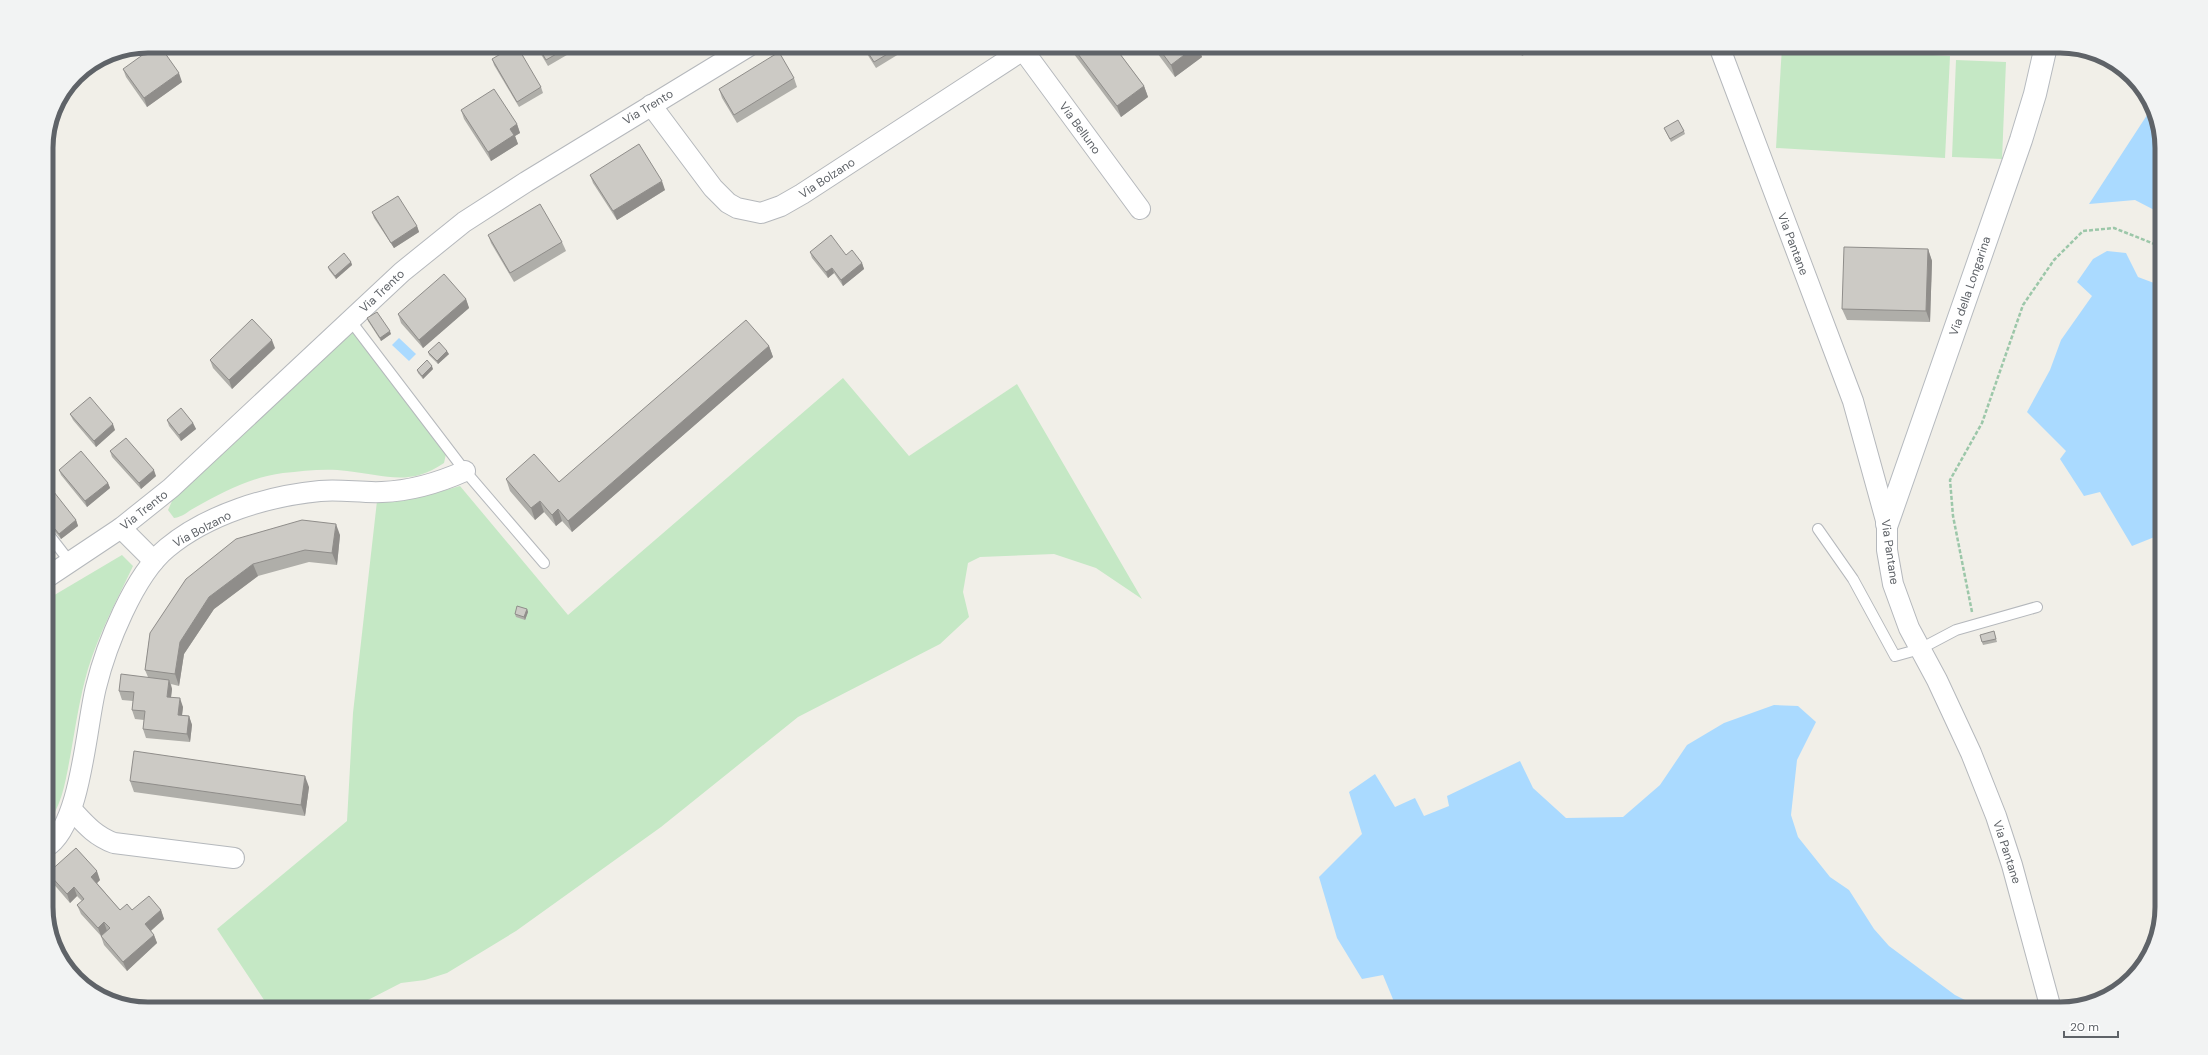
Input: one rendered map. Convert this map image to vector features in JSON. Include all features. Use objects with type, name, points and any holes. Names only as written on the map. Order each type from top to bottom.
[{"type":"street","name":"Via Trento","points":[[53,573],[122,528],[204,460],[402,272],[464,222],[526,182],[737,53]]},
{"type":"street","name":"Via Bolzano","points":[[651,105],[721,197],[737,208],[761,213],[781,206],[802,194],[1014,53]]},
{"type":"street","name":"Via Belluno","points":[[1026,53],[1140,209]]},
{"type":"street","name":"Via Pantane","points":[[1722,53],[1852,401],[1887,524],[1887,550],[1893,584],[1909,628],[1971,753],[1996,816],[2012,865],[2049,1002]]},
{"type":"street","name":"Via della Longarina","points":[[1887,524],[2021,140],[2037,89],[2045,53]]},
{"type":"street","name":"Via Bolzano","points":[[53,840],[63,831],[72,810],[93,699],[107,650],[123,613],[154,561],[169,546],[194,530],[227,514],[256,504],[320,491],[380,492],[414,489],[433,484],[465,471]]},
{"type":"street","points":[[122,528],[154,561]]},
{"type":"street","points":[[72,810],[93,832],[103,839],[114,843],[234,858]]},
{"type":"lane","points":[[350,320],[465,471],[544,563]]},
{"type":"lane","points":[[1818,529],[1853,579],[1895,656],[1920,649],[1956,630],[2037,607]]},
{"type":"lane","points":[[53,540],[70,562]]},
{"type":"path","points":[[1975,624],[1953,516],[1950,480],[1982,423],[2023,305],[2054,260],[2083,231],[2114,228],[2155,244]]},
{"type":"green space","points":[[1782,53],[1900,53],[1950,56],[1945,158],[1776,148]]},
{"type":"green space","points":[[1956,60],[2006,62],[2002,159],[1952,157]]},
{"type":"green space","points":[[352,331],[441,445],[446,454],[444,463],[419,475],[397,478],[331,470],[271,475],[238,486],[206,501],[183,515],[174,518],[168,510],[173,499]]},
{"type":"green space","points":[[843,378],[909,456],[1017,384],[1142,599],[1096,568],[1054,554],[980,557],[968,563],[963,592],[969,617],[940,644],[798,717],[661,827],[516,931],[447,973],[425,980],[401,983],[365,1002],[265,1002],[217,929],[347,821],[353,713],[377,501],[435,493],[460,486],[568,615]]},
{"type":"green space","points":[[122,555],[133,566],[97,642],[92,656],[80,700],[63,791],[53,816],[53,596]]},
{"type":"water","points":[[2148,113],[2155,142],[2155,210],[2135,200],[2089,204]]},
{"type":"water","points":[[2107,251],[2126,253],[2138,277],[2155,283],[2155,537],[2132,546],[2100,492],[2084,496],[2060,459],[2066,451],[2027,412],[2050,370],[2061,340],[2092,296],[2077,282],[2093,259]]},
{"type":"water","points":[[399,338],[416,354],[409,361],[392,345]]},
{"type":"water","points":[[1774,705],[1798,706],[1816,722],[1797,760],[1791,815],[1798,837],[1830,877],[1849,890],[1874,929],[1889,946],[1955,995],[1969,1002],[1394,1002],[1383,975],[1362,979],[1337,938],[1319,877],[1362,834],[1349,792],[1375,774],[1395,807],[1415,798],[1424,816],[1449,806],[1447,796],[1520,761],[1533,788],[1566,818],[1623,817],[1660,785],[1687,745],[1724,723]]},
{"type":"building","points":[[145,53],[165,53],[179,73],[144,98],[123,69]]},
{"type":"building","points":[[502,53],[521,53],[541,87],[517,102],[492,59]]},
{"type":"building","points":[[542,53],[558,53],[546,60]]},
{"type":"building","points":[[777,53],[780,53],[794,78],[734,115],[719,89]]},
{"type":"building","points":[[868,53],[889,53],[874,62]]},
{"type":"building","points":[[1077,53],[1119,53],[1144,86],[1117,106]]},
{"type":"building","points":[[1162,53],[1187,53],[1171,65]]},
{"type":"building","points":[[494,89],[517,124],[510,129],[514,135],[488,152],[461,110]]},
{"type":"building","points":[[1678,120],[1684,131],[1670,139],[1664,128]]},
{"type":"building","points":[[639,144],[662,181],[613,211],[590,175]]},
{"type":"building","points":[[398,196],[417,226],[391,243],[372,212]]},
{"type":"building","points":[[540,204],[562,242],[510,273],[488,235]]},
{"type":"building","points":[[831,235],[846,255],[852,250],[862,263],[841,280],[832,268],[826,272],[810,252]]},
{"type":"building","points":[[1844,247],[1928,249],[1926,311],[1842,309]]},
{"type":"building","points":[[344,253],[351,262],[335,276],[328,267]]},
{"type":"building","points":[[444,274],[466,299],[419,340],[398,314]]},
{"type":"building","points":[[377,312],[390,331],[380,338],[367,318]]},
{"type":"building","points":[[252,319],[272,340],[229,380],[210,360]]},
{"type":"building","points":[[746,320],[769,346],[568,521],[558,509],[552,515],[540,501],[531,508],[506,479],[534,454],[559,482]]},
{"type":"building","points":[[439,342],[447,351],[437,361],[428,352]]},
{"type":"building","points":[[427,360],[432,366],[422,376],[417,370]]},
{"type":"building","points":[[90,397],[113,424],[94,441],[70,414]]},
{"type":"building","points":[[181,408],[193,423],[179,435],[167,420]]},
{"type":"building","points":[[126,438],[154,470],[139,483],[110,451]]},
{"type":"building","points":[[81,451],[108,483],[85,501],[59,470]]},
{"type":"building","points":[[53,491],[76,520],[59,534],[53,527]]},
{"type":"building","points":[[302,520],[336,524],[332,553],[305,550],[253,564],[209,597],[180,642],[175,674],[145,670],[150,633],[186,579],[236,539]]},
{"type":"building","points":[[517,606],[527,609],[524,617],[515,614]]},
{"type":"building","points":[[1994,631],[1996,639],[1982,642],[1980,635]]},
{"type":"building","points":[[121,674],[169,680],[167,697],[180,698],[178,715],[189,716],[187,734],[143,729],[145,711],[132,710],[134,692],[119,691]]},
{"type":"building","points":[[134,751],[305,776],[301,805],[130,781]]},
{"type":"building","points":[[76,848],[97,871],[91,877],[120,910],[127,904],[132,910],[149,896],[161,910],[145,924],[154,935],[123,962],[101,936],[110,928],[104,922],[98,928],[77,905],[84,899],[74,887],[67,894],[53,879],[53,869]]}]
